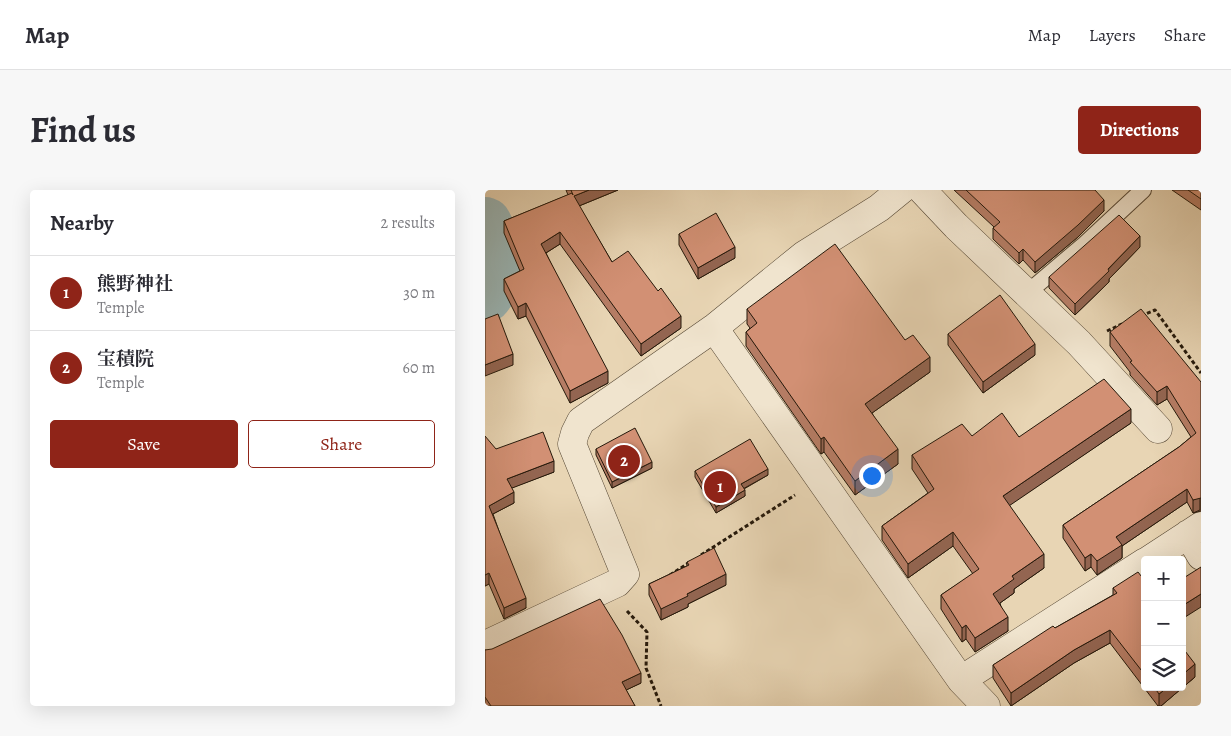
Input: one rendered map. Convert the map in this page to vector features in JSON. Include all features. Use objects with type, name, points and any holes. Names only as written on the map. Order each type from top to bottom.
[{"type":"street","points":[[485,645],[617,584],[625,574],[572,444],[581,421],[714,328],[804,255],[879,208],[901,190]]},
{"type":"street","points":[[923,190],[956,226],[1079,343],[1158,429]]},
{"type":"street","points":[[714,328],[961,680],[986,706]]},
{"type":"street","points":[[1158,556],[1197,539]]},
{"type":"street","points":[[961,680],[1141,565]]},
{"type":"lane","points":[[1026,294],[1085,244],[1143,190]]},
{"type":"path","points":[[1138,317],[1155,310],[1201,373]]},
{"type":"path","points":[[1079,343],[1129,321]]},
{"type":"path","points":[[662,579],[821,480]]},
{"type":"path","points":[[597,593],[633,616],[647,632],[646,668],[661,706]]},
{"type":"building","points":[[571,190],[589,190],[574,196],[612,262],[628,251],[658,291],[661,288],[681,316],[641,344],[560,232],[541,244],[608,371],[570,391],[526,303],[518,307],[504,279],[524,269],[504,221],[572,193],[573,195]]},
{"type":"building","points":[[966,190],[1095,190],[1104,200],[1035,262],[1023,249],[1019,253],[993,228],[1000,222]]},
{"type":"building","points":[[1188,190],[1201,190],[1201,199]]},
{"type":"building","points":[[716,213],[735,247],[698,268],[679,234]]},
{"type":"building","points":[[1119,215],[1140,236],[1108,269],[1109,271],[1075,304],[1049,277]]},
{"type":"building","points":[[835,244],[905,340],[913,335],[930,357],[865,404],[898,449],[855,481],[824,437],[821,439],[746,332],[757,323],[747,309]]},
{"type":"building","points":[[1000,295],[1035,344],[983,382],[948,334]]},
{"type":"building","points":[[1141,309],[1201,382],[1201,498],[1193,500],[1187,489],[1116,537],[1122,545],[1097,561],[1091,554],[1085,558],[1063,525],[1179,447],[1196,433],[1167,386],[1157,392],[1130,362],[1132,361],[1110,332]]},
{"type":"building","points":[[498,314],[513,354],[485,365],[485,319]]},
{"type":"building","points":[[1104,379],[1131,409],[1003,496],[1044,554],[1012,576],[1014,579],[993,594],[1008,617],[975,638],[966,625],[962,628],[941,595],[979,569],[953,532],[908,564],[882,526],[934,489],[912,455],[962,424],[972,436],[1002,413],[1019,437]]},
{"type":"building","points":[[635,428],[652,462],[612,482],[596,449]]},
{"type":"building","points":[[543,432],[554,461],[507,479],[514,492],[489,506],[526,598],[504,608],[489,573],[485,575],[485,436],[496,449]]},
{"type":"building","points":[[750,439],[768,469],[741,484],[745,490],[716,507],[695,471]]},
{"type":"building","points":[[714,548],[726,574],[661,609],[649,584],[689,565],[687,562]]},
{"type":"building","points":[[1201,567],[1201,594],[1186,603],[1186,601],[1186,576]]},
{"type":"building","points":[[1138,572],[1141,576],[1141,670],[1110,630],[1074,650],[1011,693],[993,665],[1053,626],[1055,628],[1117,593],[1113,588]]},
{"type":"building","points":[[600,599],[622,635],[641,673],[622,682],[635,706],[491,706],[485,697],[485,650],[492,649]]},
{"type":"building","points":[[1186,652],[1195,664],[1186,672]]},
{"type":"waterway","points":[[485,224],[493,240],[500,276],[485,296]]},
{"type":"place","name":"宝積院","points":[[624,461]]},
{"type":"place","name":"熊野神社","points":[[720,487]]}]
